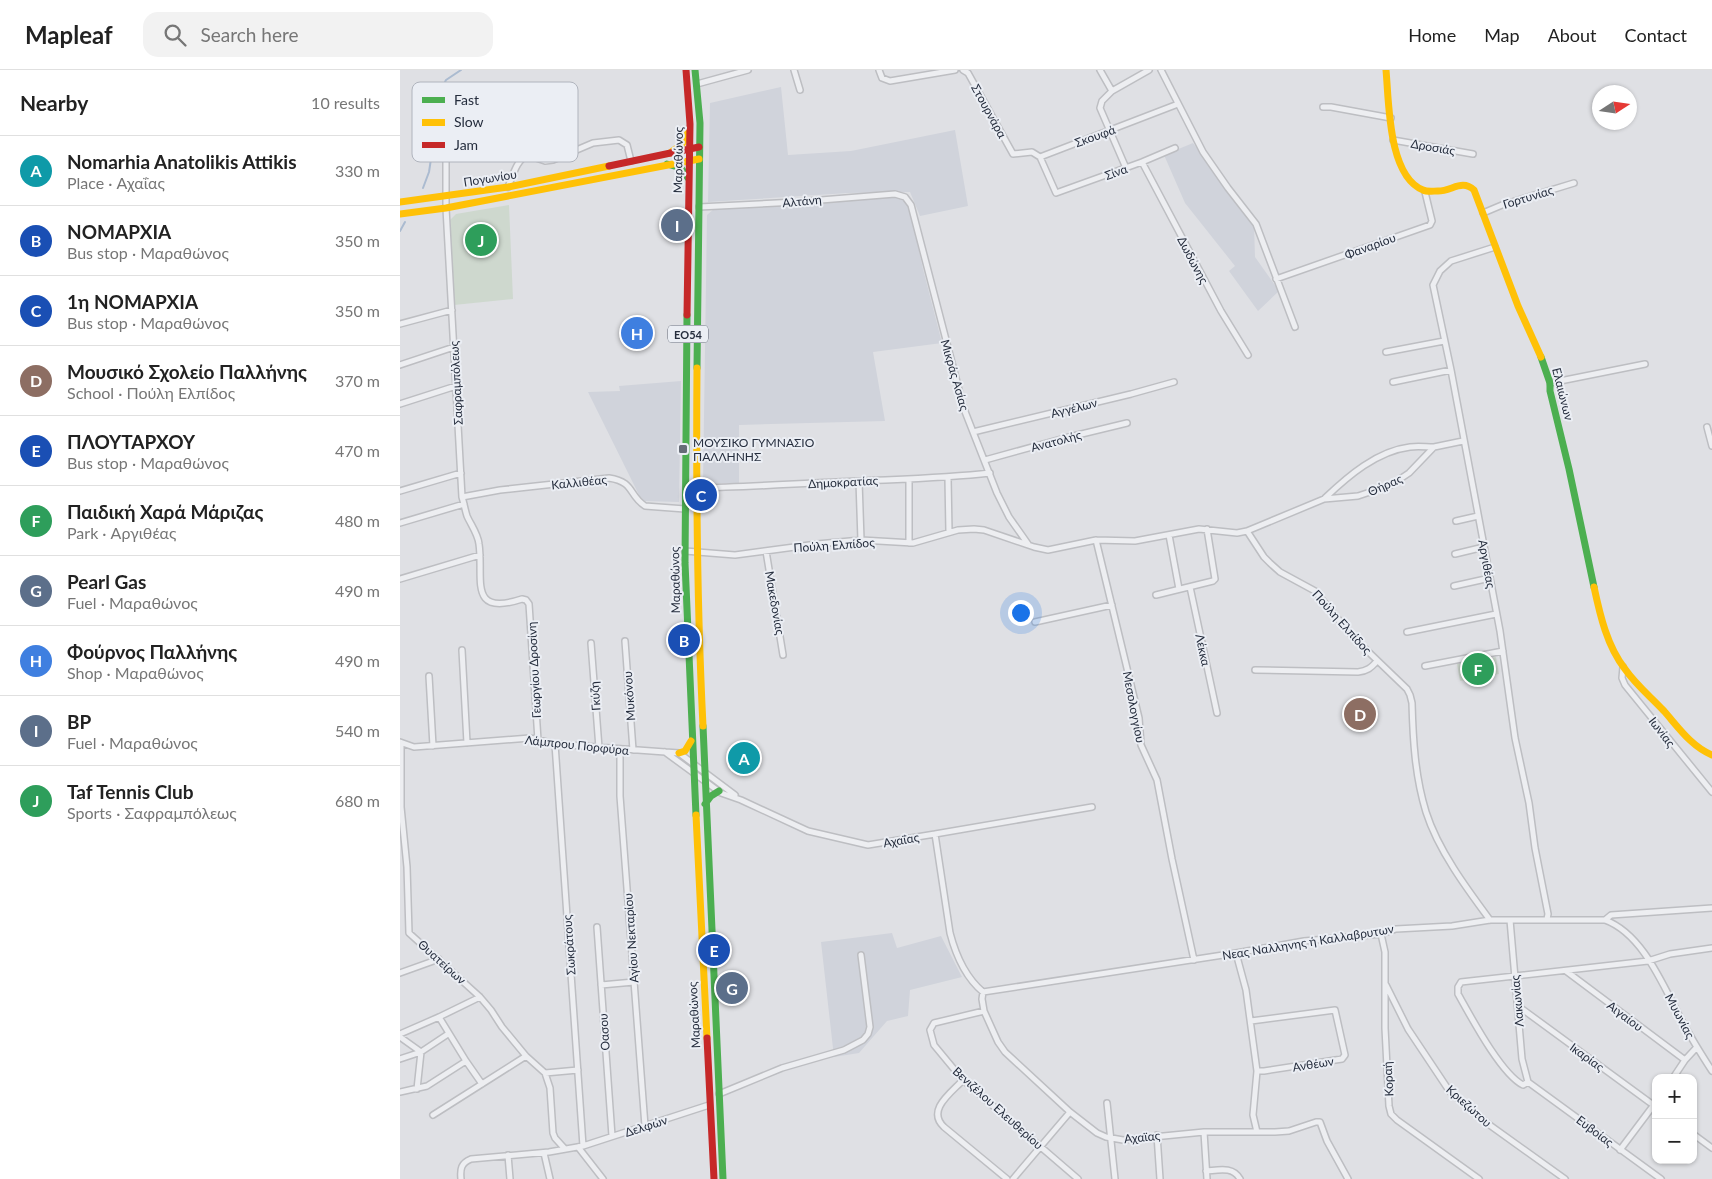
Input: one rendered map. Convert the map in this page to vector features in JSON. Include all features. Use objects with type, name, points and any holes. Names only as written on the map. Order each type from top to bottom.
[{"type":"main road","name":"Μαραθώνος","points":[[686,70],[690,148],[685,551],[692,763],[714,1179]]},
{"type":"main road","name":"Μαραθώνος","points":[[696,70],[699,147],[696,552],[704,781],[723,1179]]},
{"type":"main road","points":[[697,84],[700,70]]},
{"type":"main road","points":[[1386,70],[1390,118],[1398,158],[1404,173],[1415,186],[1425,192]]},
{"type":"main road","points":[[670,152],[684,141],[689,132],[690,124]]},
{"type":"main road","name":"Πογωνίου","points":[[400,202],[508,187],[699,147]]},
{"type":"main road","name":"Πογωνίου","points":[[400,214],[446,208],[699,159]]},
{"type":"main road","points":[[666,164],[681,168],[689,180]]},
{"type":"main road","name":"Ελαιώνων","points":[[1425,192],[1441,191],[1461,185],[1467,185],[1475,192],[1550,383],[1550,391],[1601,613],[1609,640],[1623,667],[1689,739],[1700,749],[1712,755]]},
{"type":"main road","points":[[679,754],[687,748],[692,739]]},
{"type":"main road","points":[[705,804],[711,796],[719,791]]},
{"type":"street","points":[[697,84],[748,70]]},
{"type":"street","points":[[794,70],[800,90]]},
{"type":"street","points":[[878,70],[882,78],[890,81],[955,70]]},
{"type":"street","name":"Στουρνάρα","points":[[963,70],[968,73],[1013,154]]},
{"type":"street","points":[[1100,70],[1112,92]]},
{"type":"street","points":[[1126,168],[1100,108],[1102,102],[1112,92],[1149,70]]},
{"type":"street","points":[[1161,70],[1203,152],[1256,224],[1295,327]]},
{"type":"street","name":"Σκουφά","points":[[1013,154],[1032,152],[1040,157],[1178,104]]},
{"type":"street","points":[[1323,107],[1390,118]]},
{"type":"street","name":"Δροσιάς","points":[[1393,140],[1473,154]]},
{"type":"street","points":[[578,149],[593,143],[624,141],[627,145],[631,161]]},
{"type":"street","name":"Σίνα","points":[[1040,157],[1056,194],[1175,148]]},
{"type":"street","points":[[446,162],[446,196]]},
{"type":"street","points":[[508,187],[518,162]]},
{"type":"street","name":"Δωδώνης","points":[[1142,162],[1221,311],[1248,355]]},
{"type":"street","name":"Γορτυνίας","points":[[1483,213],[1502,205],[1574,183]]},
{"type":"street","name":"Φαναρίου","points":[[1276,279],[1430,225],[1432,222],[1425,192]]},
{"type":"street","name":"Αλτάνη","points":[[699,207],[895,194],[906,197]]},
{"type":"street","name":"Σαφραμπόλεως","points":[[446,196],[462,497],[466,513],[478,538],[480,588],[487,599],[500,604],[522,599],[528,601]]},
{"type":"street","name":"Μικράς Ασίας","points":[[906,197],[911,205],[964,409],[997,493],[1009,517],[1028,544]]},
{"type":"street","name":"Αργιθέας","points":[[1495,247],[1451,261],[1434,279],[1433,288],[1490,578],[1503,651],[1515,738],[1529,803],[1535,848],[1548,914],[1547,919]]},
{"type":"street","points":[[400,324],[452,310]]},
{"type":"street","points":[[1386,352],[1444,341]]},
{"type":"street","points":[[400,364],[454,347]]},
{"type":"street","points":[[1550,383],[1645,364]]},
{"type":"street","points":[[1394,382],[1450,370]]},
{"type":"street","name":"Αγγέλων","points":[[973,432],[1174,382]]},
{"type":"street","points":[[400,404],[456,386]]},
{"type":"street","name":"Ανατολής","points":[[985,460],[1127,423]]},
{"type":"street","points":[[1707,427],[1712,446]]},
{"type":"street","name":"Θήρας","points":[[1324,499],[1341,483],[1364,466],[1395,450],[1410,447],[1434,447],[1463,441]]},
{"type":"street","name":"Θήρας","points":[[1247,531],[1324,499],[1358,496],[1391,485],[1409,473],[1434,447]]},
{"type":"street","points":[[400,492],[461,473]]},
{"type":"street","name":"Δημοκρατίας","points":[[696,488],[948,478],[990,473]]},
{"type":"street","name":"Καλλιθέας","points":[[462,497],[500,490],[609,478],[625,483],[645,506],[685,509]]},
{"type":"street","points":[[948,478],[949,532]]},
{"type":"street","points":[[909,479],[909,543]]},
{"type":"street","points":[[859,481],[862,540]]},
{"type":"street","points":[[400,523],[464,504]]},
{"type":"street","points":[[1456,521],[1478,516]]},
{"type":"street","name":"Πούλη Ελπίδος","points":[[685,551],[734,555],[862,540],[909,543],[949,532],[974,529],[984,530],[1048,550],[1096,540],[1135,541],[1189,530],[1207,529],[1237,533],[1247,531],[1264,557],[1280,572],[1315,591],[1353,636],[1410,695],[1417,774],[1426,813],[1444,852],[1490,920]]},
{"type":"street","points":[[1156,594],[1213,581],[1216,578],[1207,529]]},
{"type":"street","points":[[1169,535],[1179,589]]},
{"type":"street","name":"Μεσολογγίου","points":[[1096,540],[1138,718],[1141,745],[1157,780],[1194,960]]},
{"type":"street","points":[[1455,554],[1484,547]]},
{"type":"street","name":"Μακεδονίας","points":[[766,551],[784,655]]},
{"type":"street","points":[[400,579],[480,555]]},
{"type":"street","points":[[1454,586],[1490,578]]},
{"type":"street","name":"Λέκκα","points":[[1190,586],[1216,712]]},
{"type":"street","name":"Γεωργίου Δροσίνη","points":[[528,601],[538,740]]},
{"type":"street","points":[[1035,622],[1112,605]]},
{"type":"street","points":[[1407,632],[1496,614]]},
{"type":"street","name":"Μυκόνου","points":[[625,641],[632,750]]},
{"type":"street","name":"Γκύζη","points":[[591,643],[599,748]]},
{"type":"street","points":[[462,650],[467,743]]},
{"type":"street","points":[[1425,666],[1503,651]]},
{"type":"street","points":[[1255,670],[1358,672],[1366,671],[1377,661]]},
{"type":"street","name":"Ιωνίας","points":[[1623,667],[1622,676],[1625,685],[1712,792]]},
{"type":"street","points":[[429,676],[434,746]]},
{"type":"street","name":"Λάμπρου Πορφύρα","points":[[400,743],[414,747],[520,739],[620,750],[665,752],[679,754],[704,773]]},
{"type":"street","name":"Θυατείρων","points":[[400,743],[401,807],[407,867],[409,933],[480,997],[526,1056],[545,1073]]},
{"type":"street","name":"Σωκράτους","points":[[555,744],[578,1070],[580,1147]]},
{"type":"street","name":"Αγίου Νεκταρίου","points":[[620,750],[620,796],[645,1126]]},
{"type":"street","points":[[665,752],[704,781]]},
{"type":"street","name":"Αχαΐας","points":[[704,773],[741,800]]},
{"type":"street","name":"Αχαΐας","points":[[704,781],[719,791],[808,831],[862,844],[875,845],[935,834],[954,948],[960,963],[981,991]]},
{"type":"street","points":[[935,834],[1092,807]]},
{"type":"street","name":"Νεας Nαλληνης ή Καλλαβρυτων","points":[[981,991],[1194,960],[1304,940],[1382,934],[1396,929],[1437,927],[1490,920],[1605,920],[1611,915],[1712,908]]},
{"type":"street","name":"Λακωνίας","points":[[1510,920],[1522,1059],[1528,1082]]},
{"type":"street","points":[[1605,920],[1616,925],[1631,938],[1648,961]]},
{"type":"street","name":"Οασου","points":[[597,927],[612,1136]]},
{"type":"street","name":"Κοραή","points":[[1382,934],[1385,952],[1385,1028],[1391,1114],[1479,1179]]},
{"type":"street","points":[[1515,976],[1648,961],[1670,954],[1712,948]]},
{"type":"street","points":[[1236,953],[1241,968],[1251,1021],[1258,1071],[1253,1115],[1257,1132]]},
{"type":"street","points":[[719,1094],[782,1068],[844,1050],[863,1040],[868,1034],[870,1027],[861,955]]},
{"type":"street","points":[[400,973],[439,959]]},
{"type":"street","name":"Μυωνίας","points":[[1648,961],[1661,980],[1712,1071]]},
{"type":"street","name":"Αιγαίου","points":[[1566,971],[1685,1060]]},
{"type":"street","name":"Ευβοίας","points":[[1515,976],[1461,982],[1458,987],[1458,994],[1487,1044],[1514,1081],[1523,1085],[1528,1082],[1661,1179]]},
{"type":"street","points":[[601,985],[634,982]]},
{"type":"street","name":"Κριεζώτου","points":[[1385,982],[1405,1024],[1450,1092],[1490,1126],[1565,1179]]},
{"type":"street","name":"Αχαϊας","points":[[981,991],[984,1011],[998,1042],[1005,1052],[1070,1112],[1097,1133],[1112,1139],[1123,1140],[1157,1135],[1204,1132],[1289,1131],[1320,1122],[1348,1179]]},
{"type":"street","points":[[421,1052],[400,1035],[480,997]]},
{"type":"street","name":"Ικαρίας","points":[[1518,1006],[1652,1103]]},
{"type":"street","name":"Ανθέων","points":[[1251,1021],[1335,1010],[1345,1055],[1342,1059],[1264,1072],[1258,1071]]},
{"type":"street","name":"Βενιζέλου Ελευθερίου","points":[[984,1011],[932,1024],[930,1030],[932,1040],[963,1080],[1078,1179]]},
{"type":"street","points":[[439,1017],[448,1034],[482,1084]]},
{"type":"street","points":[[400,1059],[421,1052],[448,1034]]},
{"type":"street","points":[[1676,1074],[1697,1047]]},
{"type":"street","points":[[417,1089],[421,1052]]},
{"type":"street","points":[[432,1115],[526,1056]]},
{"type":"street","points":[[400,1092],[426,1086],[466,1062]]},
{"type":"street","points":[[565,1149],[555,1138],[551,1127],[552,1106],[550,1088],[545,1073],[578,1070]]},
{"type":"street","points":[[963,1080],[939,1106],[936,1113],[938,1119],[944,1127],[1007,1179]]},
{"type":"street","points":[[1108,1103],[1115,1179]]},
{"type":"street","name":"Δελφών","points":[[461,1179],[461,1168],[465,1161],[470,1159],[580,1147],[709,1105]]},
{"type":"street","points":[[1620,1150],[1652,1109]]},
{"type":"street","points":[[1013,1179],[1070,1112]]},
{"type":"street","points":[[1204,1132],[1207,1179]]},
{"type":"street","points":[[1157,1135],[1160,1179]]},
{"type":"street","points":[[1697,1137],[1712,1148]]},
{"type":"street","points":[[580,1147],[604,1179]]},
{"type":"street","points":[[544,1152],[550,1179]]},
{"type":"street","points":[[508,1155],[510,1179]]},
{"type":"street","points":[[1206,1171],[1232,1170],[1240,1179]]},
{"type":"shaded area","points":[[781,87],[788,155],[851,151],[955,130],[968,206],[920,216],[910,192],[848,193],[708,202],[710,103]]},
{"type":"shaded area","points":[[1193,143],[1254,225],[1255,257],[1279,291],[1258,311],[1229,271],[1235,266],[1185,203],[1164,155]]},
{"type":"shaded area","points":[[896,197],[904,199],[910,210],[942,343],[873,352],[885,421],[739,425],[739,483],[703,484],[707,215],[715,208]]},
{"type":"shaded area","points":[[509,205],[513,299],[454,305],[450,220],[456,214]]},
{"type":"shaded area","points":[[681,381],[679,502],[645,501],[640,497],[588,392],[620,391],[619,386]]},
{"type":"shaded area","points":[[1496,657],[1499,674],[1460,681],[1457,664]]},
{"type":"shaded area","points":[[892,933],[897,948],[941,936],[962,977],[910,990],[908,1016],[887,1021],[859,1053],[834,1057],[821,942]]},
{"type":"waterway","points":[[445,82],[461,70]]},
{"type":"waterway","points":[[423,188],[431,162]]},
{"type":"waterway","points":[[400,231],[405,222]]},
{"type":"traffic: fast","points":[[695,70],[700,123],[697,368]]},
{"type":"traffic: fast","points":[[667,164],[681,168],[688,178]]},
{"type":"traffic: fast","points":[[687,315],[685,563],[696,815]]},
{"type":"traffic: fast","points":[[1541,357],[1550,383],[1550,391],[1594,587]]},
{"type":"traffic: fast","points":[[703,726],[723,1179]]},
{"type":"traffic: fast","points":[[705,804],[711,796],[719,791]]},
{"type":"traffic: slow","points":[[1386,70],[1392,137],[1403,170],[1411,182],[1425,191],[1443,191],[1461,185],[1474,190],[1518,306],[1541,357]]},
{"type":"traffic: slow","points":[[670,153],[682,144],[689,131]]},
{"type":"traffic: slow","points":[[400,214],[446,208],[699,159]]},
{"type":"traffic: slow","points":[[400,202],[508,187],[609,166]]},
{"type":"traffic: slow","points":[[697,368],[697,547],[703,726]]},
{"type":"traffic: slow","points":[[1594,587],[1609,640],[1625,669],[1686,736],[1698,747],[1712,755]]},
{"type":"traffic: slow","points":[[679,753],[685,751],[691,741]]},
{"type":"traffic: slow","points":[[696,815],[707,1038]]},
{"type":"traffic: jam","points":[[686,70],[690,124],[687,315]]},
{"type":"traffic: jam","points":[[609,166],[699,147]]},
{"type":"traffic: jam","points":[[707,1038],[714,1179]]},
{"type":"place","name":"BP","points":[[677,225]]},
{"type":"place","name":"Taf Tennis Club","points":[[481,240]]},
{"type":"place","name":"Φούρνος Παλλήνης","points":[[637,333]]},
{"type":"place","name":"ΜΟΥΣΙΚΟ ΓΥΜΝΑΣΙΟ ΠΑΛΛΗΝΗΣ","points":[[683,449]]},
{"type":"place","name":"1η ΝΟΜΑΡΧΙΑ","points":[[701,495]]},
{"type":"place","name":"ΝΟΜΑΡΧΙΑ","points":[[684,640]]},
{"type":"place","name":"Παιδική Χαρά Μάριζας","points":[[1478,669]]},
{"type":"place","name":"Μουσικό Σχολείο Παλλήνης","points":[[1360,714]]},
{"type":"place","name":"Nomarhia Anatolikis Attikis","points":[[744,758]]},
{"type":"place","name":"ΠΛΟΥΤΑΡΧΟΥ","points":[[714,950]]},
{"type":"place","name":"Pearl Gas","points":[[732,988]]}]
